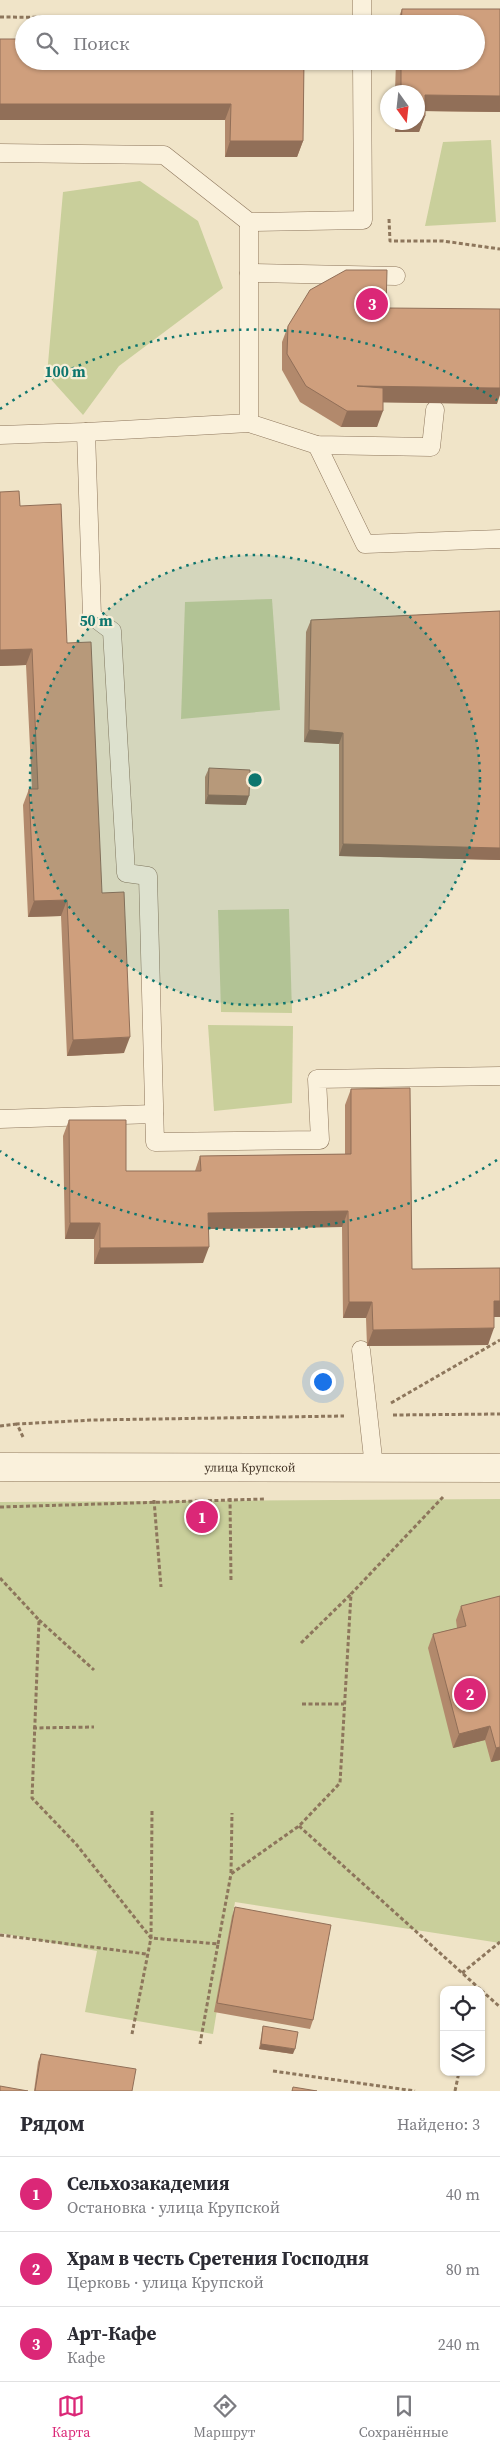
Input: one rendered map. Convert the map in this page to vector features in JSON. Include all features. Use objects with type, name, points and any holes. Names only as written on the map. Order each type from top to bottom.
[{"type":"street","name":"улица Крупской","points":[[0,1467],[500,1468]]},
{"type":"lane","points":[[362,0],[362,15]]},
{"type":"lane","points":[[0,154],[164,155],[249,222],[363,220],[362,70]]},
{"type":"lane","points":[[249,222],[249,423]]},
{"type":"lane","points":[[249,273],[396,276]]},
{"type":"lane","points":[[0,435],[249,423],[317,445],[432,447],[435,410]]},
{"type":"lane","points":[[86,432],[92,616],[112,631],[126,873],[148,876],[155,1142],[320,1140],[317,1079],[500,1076]]},
{"type":"lane","points":[[317,445],[364,544],[500,539]]},
{"type":"lane","points":[[0,1119],[154,1114]]},
{"type":"lane","points":[[361,1350],[374,1467]]},
{"type":"path","points":[[0,17],[15,17]]},
{"type":"path","points":[[389,212],[390,241],[443,241],[500,249]]},
{"type":"path","points":[[368,1416],[500,1340]]},
{"type":"path","points":[[0,1426],[93,1420],[500,1414]]},
{"type":"path","points":[[17,1424],[36,1468]]},
{"type":"path","points":[[156,1467],[154,1501],[161,1587]]},
{"type":"path","points":[[226,1468],[230,1500],[231,1582]]},
{"type":"path","points":[[301,1643],[351,1594],[469,1468]]},
{"type":"path","points":[[433,1496],[453,1496]]},
{"type":"path","points":[[0,1506],[269,1499]]},
{"type":"path","points":[[0,1578],[39,1620],[94,1670]]},
{"type":"path","points":[[231,1874],[300,1826],[340,1783],[351,1594]]},
{"type":"path","points":[[39,1620],[33,1728],[32,1798],[76,1844],[151,1938],[218,1944]]},
{"type":"path","points":[[302,1704],[344,1704]]},
{"type":"path","points":[[33,1728],[94,1727]]},
{"type":"path","points":[[132,2034],[146,1954],[151,1938],[152,1811]]},
{"type":"path","points":[[200,2044],[231,1874],[232,1813]]},
{"type":"path","points":[[300,1826],[475,1985]]},
{"type":"path","points":[[0,1935],[146,1954]]},
{"type":"path","points":[[462,1973],[500,1942]]},
{"type":"path","points":[[485,1994],[500,2007]]},
{"type":"path","points":[[273,2071],[415,2091]]},
{"type":"path","points":[[455,2091],[457,2076]]},
{"type":"green space","points":[[491,140],[496,222],[425,226],[443,142]]},
{"type":"green space","points":[[140,181],[198,221],[223,288],[119,366],[83,415],[47,375],[63,192]]},
{"type":"green space","points":[[272,599],[280,710],[181,719],[185,602]]},
{"type":"green space","points":[[289,909],[292,1013],[221,1012],[218,910]]},
{"type":"green space","points":[[208,1025],[293,1026],[292,1103],[214,1111]]},
{"type":"green space","points":[[500,1499],[500,1943],[235,1902],[213,2034],[85,2012],[97,1951],[0,1933],[0,1502]]},
{"type":"building","points":[[402,9],[500,9],[500,96],[425,95],[425,85],[401,85],[401,70],[485,70],[485,15],[402,15]]},
{"type":"building","points":[[0,39],[15,39],[15,70],[304,70],[303,141],[230,141],[231,104],[0,104]]},
{"type":"building","points":[[346,270],[387,270],[386,308],[500,309],[500,388],[357,386],[383,388],[383,411],[347,411],[306,386],[287,354],[288,326],[310,290]]},
{"type":"building","points":[[19,491],[20,506],[61,504],[67,643],[91,642],[102,893],[124,892],[130,1037],[73,1040],[67,900],[34,901],[29,789],[38,789],[32,649],[0,650],[0,492]]},
{"type":"building","points":[[500,611],[500,848],[343,844],[343,733],[309,730],[311,620]]},
{"type":"building","points":[[209,768],[250,770],[249,796],[208,795]]},
{"type":"building","points":[[410,1088],[412,1269],[500,1268],[500,1301],[494,1301],[494,1328],[373,1330],[372,1302],[349,1302],[348,1211],[208,1213],[209,1247],[100,1248],[100,1223],[70,1223],[69,1120],[126,1120],[126,1171],[201,1171],[200,1156],[351,1154],[351,1089]]},
{"type":"building","points":[[500,1596],[500,1747],[496,1748],[490,1726],[459,1734],[433,1634],[466,1626],[461,1606]]},
{"type":"building","points":[[235,1907],[331,1925],[313,2020],[217,2003]]},
{"type":"building","points":[[263,2026],[298,2032],[295,2049],[261,2044]]},
{"type":"building","points":[[41,2054],[136,2069],[132,2091],[35,2091]]},
{"type":"building","points":[[0,2086],[28,2091],[0,2091]]},
{"type":"building","points":[[293,2087],[317,2091],[292,2091]]},
{"type":"place","name":"Арт-Кафе","points":[[372,304]]},
{"type":"place","name":"Сельхозакадемия","points":[[202,1517]]},
{"type":"place","name":"Храм в честь Сретения Господня","points":[[470,1694]]}]
